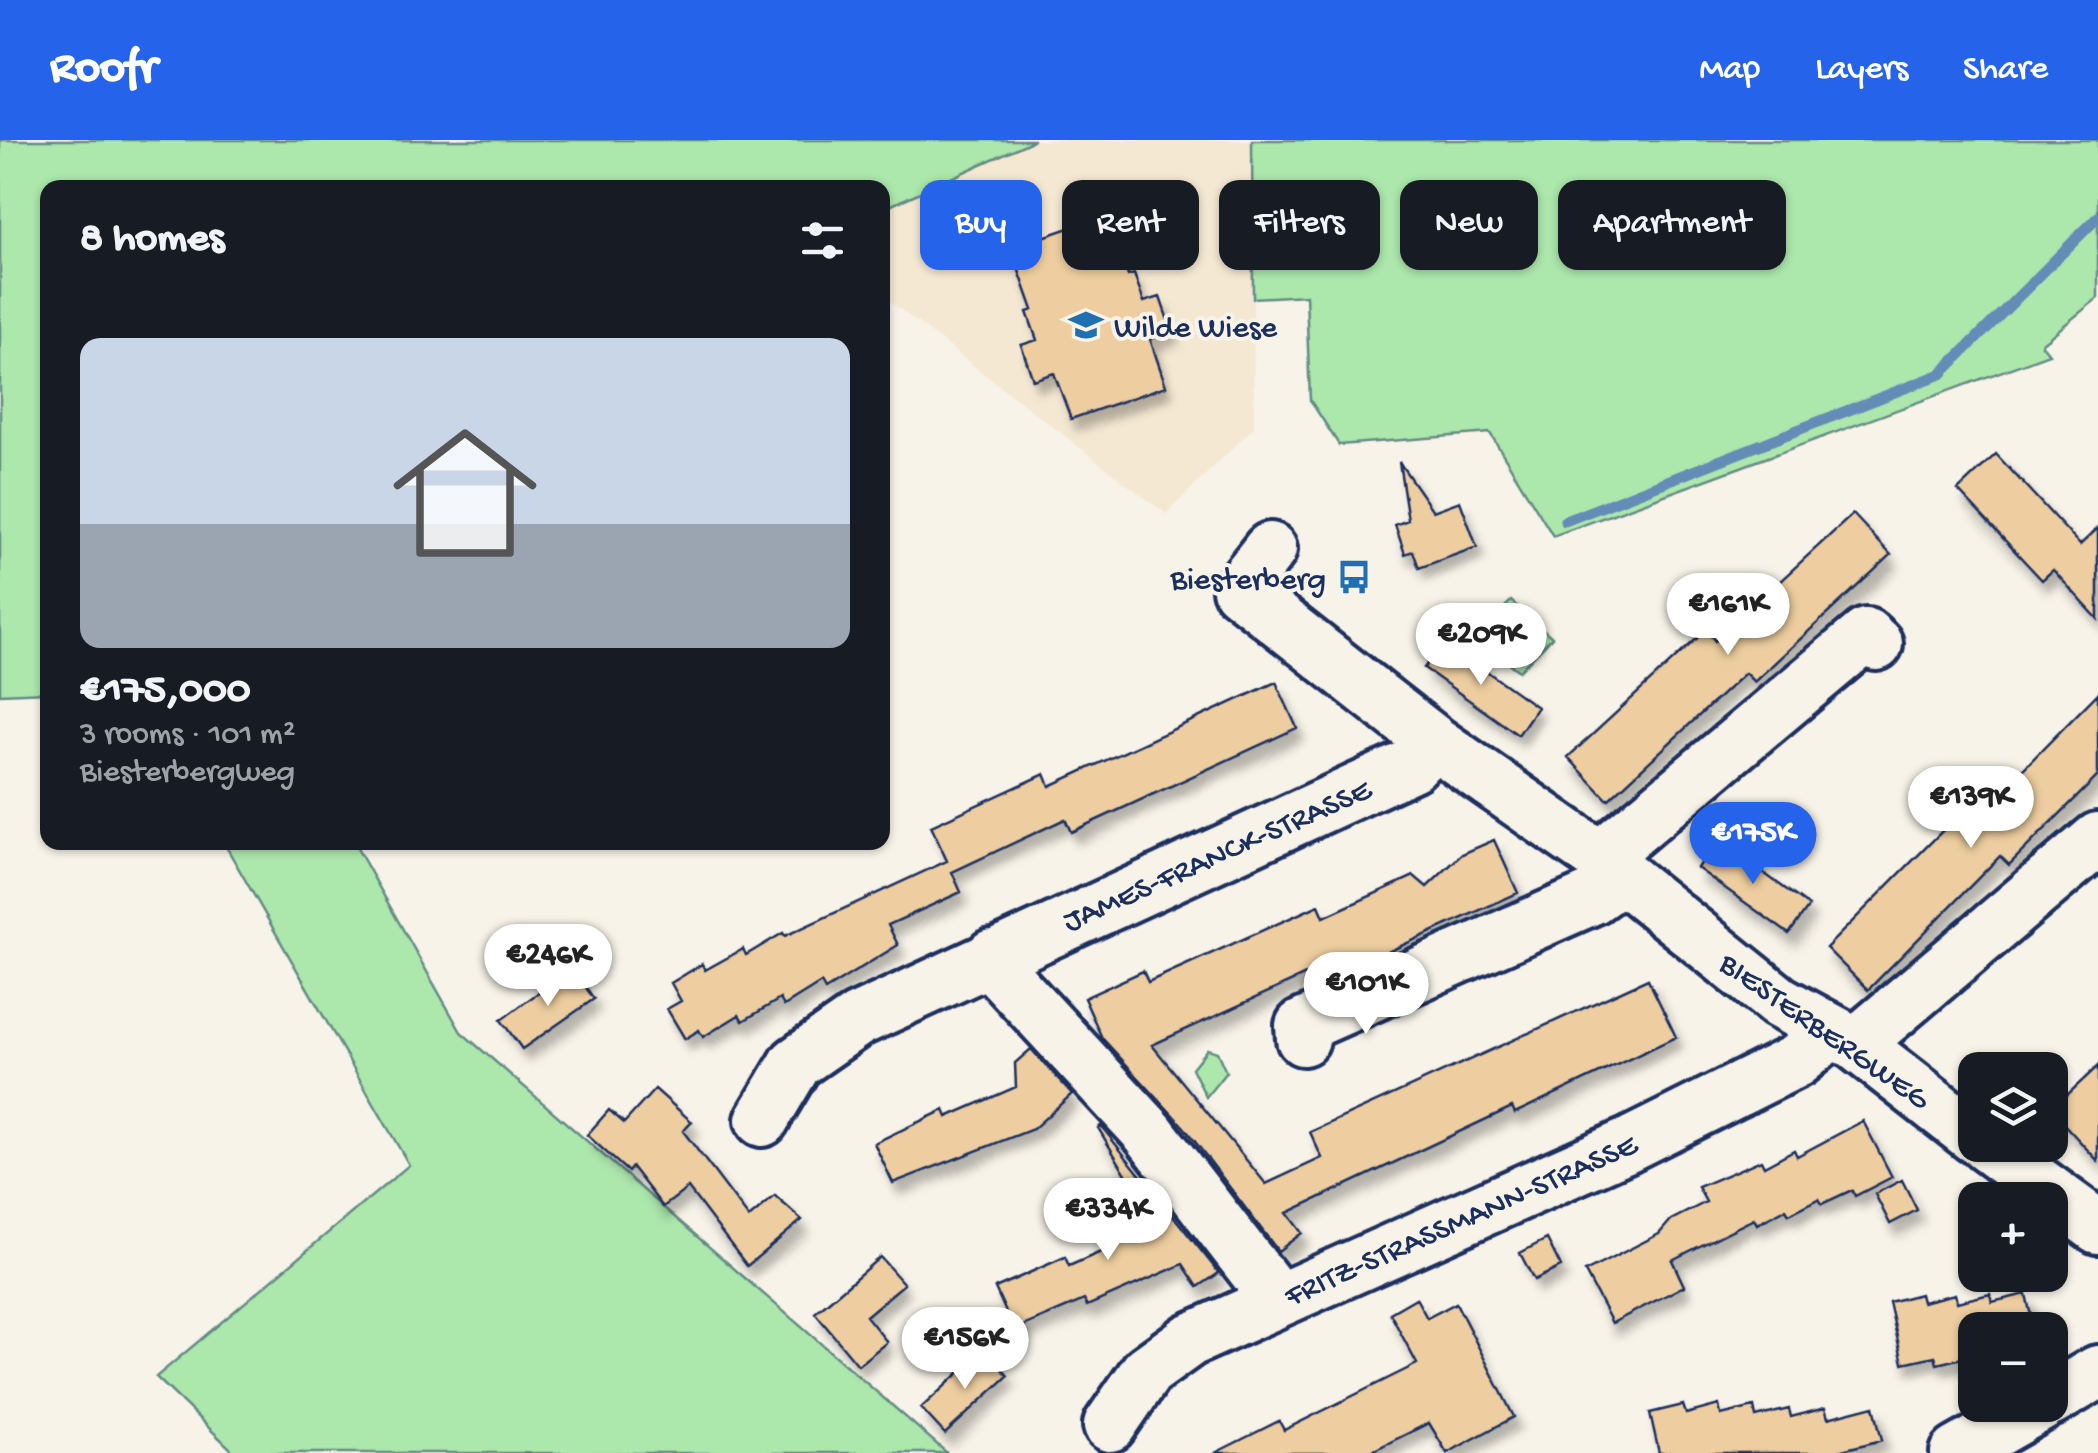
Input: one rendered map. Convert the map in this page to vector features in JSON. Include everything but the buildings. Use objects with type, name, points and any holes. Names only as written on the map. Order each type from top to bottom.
[{"type":"street","name":"BIESTERBERGWEG","points":[[1270,549],[1239,589],[1434,742],[1612,867],[1779,1002],[1843,1038],[1958,1124]]},
{"type":"street","points":[[1303,1039],[1302,1026],[1592,898],[1612,867],[1866,635],[1876,644]]},
{"type":"street","name":"JAMES-FRANCK-STRASSE","points":[[762,1120],[796,1063],[824,1039],[992,956],[1412,765],[1434,742]]},
{"type":"street","name":"FRITZ-STRASSMANN-STRASSE","points":[[1110,1425],[1148,1371],[1176,1348],[1628,1146],[1843,1038],[2098,839]]},
{"type":"street","points":[[992,956],[1002,974],[1149,1133],[1277,1300]]},
{"type":"street","points":[[2012,1162],[2094,1215]]},
{"type":"street","points":[[2068,1390],[2098,1372]]},
{"type":"street","points":[[1957,1453],[2011,1422]]},
{"type":"shaded area","points":[[1034,140],[1252,140],[1252,180],[1219,180],[1219,270],[1253,270],[1254,427],[1166,514],[890,301],[890,205],[920,192],[920,270],[1042,270],[1042,180],[946,180]]},
{"type":"green space","points":[[0,140],[1034,140],[946,180],[920,180],[920,192],[890,206],[890,180],[40,180],[40,692],[0,694]]},
{"type":"green space","points":[[1252,140],[2098,140],[2098,298],[2041,344],[2049,354],[1553,536],[1490,433],[1339,445],[1310,400],[1306,295],[1253,298],[1253,270],[1380,270],[1380,180],[1252,180]]},
{"type":"green space","points":[[1511,601],[1552,637],[1519,671],[1475,638]]},
{"type":"green space","points":[[228,850],[358,850],[461,1032],[947,1453],[235,1453],[156,1377],[409,1165]]},
{"type":"green space","points":[[1207,1049],[1217,1052],[1226,1072],[1206,1097],[1192,1068]]},
{"type":"waterway","points":[[1565,521],[1941,374],[2098,217]]},
{"type":"place","name":"Wilde Wiese","points":[[1086,325]]},
{"type":"place","name":"Biesterberg","points":[[1354,577]]}]
